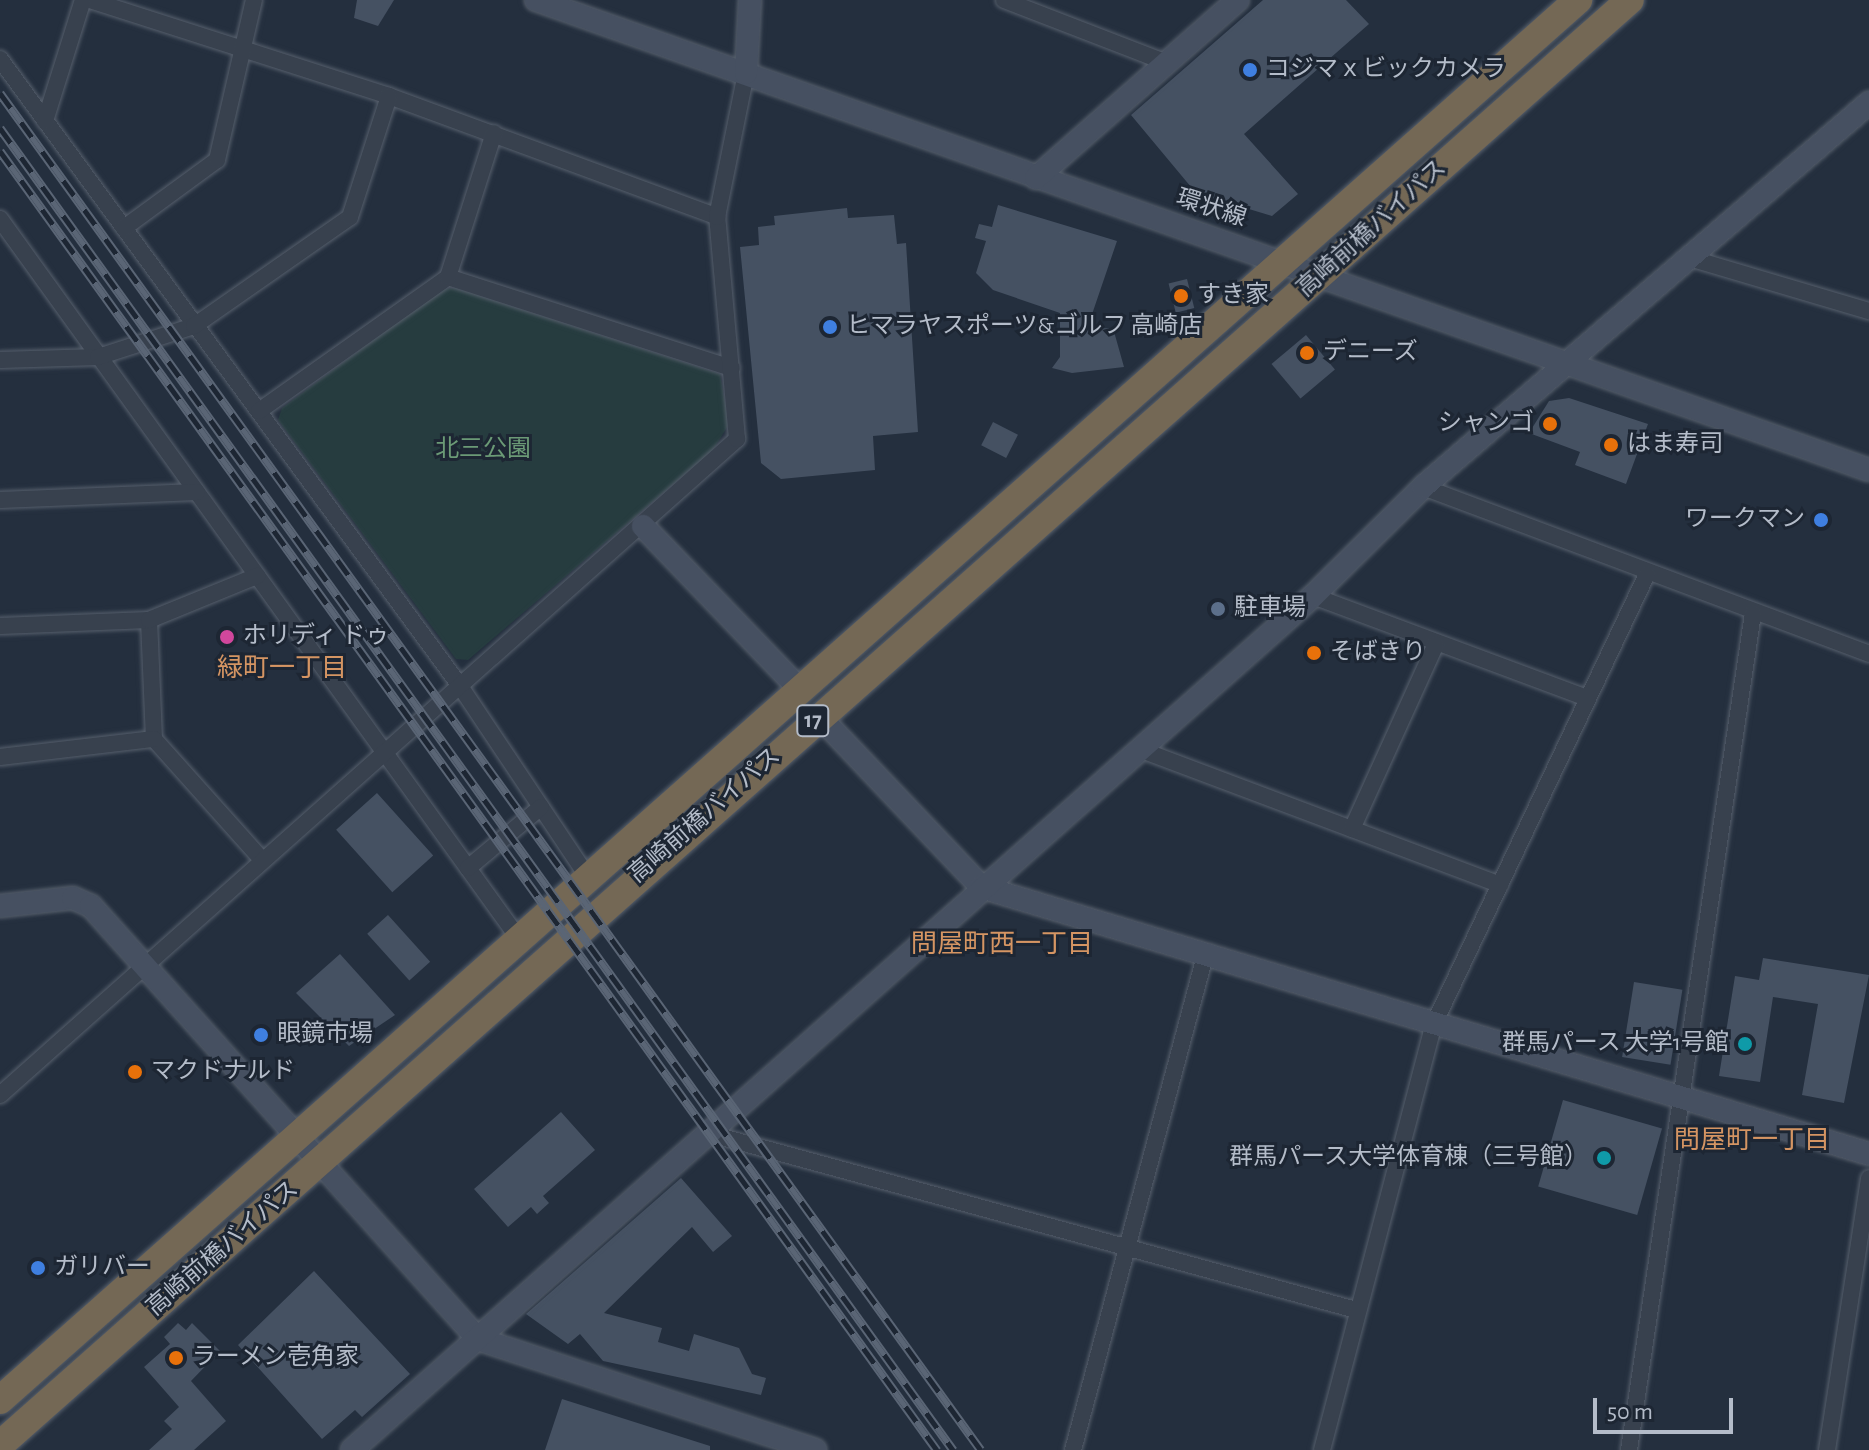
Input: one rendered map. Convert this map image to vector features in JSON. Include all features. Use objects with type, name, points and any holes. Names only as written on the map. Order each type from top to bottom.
[{"type":"highway","name":"高崎前橋バイパス","points":[[0,1400],[296,1138],[517,936],[590,880],[1282,260],[1578,0]]},
{"type":"highway","name":"高崎前橋バイパス","points":[[0,1445],[819,716],[1324,275],[1630,0]]},
{"type":"street","points":[[45,121],[83,0]]},
{"type":"street","points":[[90,0],[389,96],[717,217]]},
{"type":"street","points":[[124,228],[217,160],[254,0]]},
{"type":"street","name":"環状線","points":[[536,0],[1036,178],[1282,260],[1564,365],[1869,470]]},
{"type":"street","points":[[0,1095],[643,526],[737,439],[717,217],[746,73],[750,0]]},
{"type":"street","points":[[1004,0],[1167,63]]},
{"type":"street","points":[[1036,178],[1238,0]]},
{"type":"street","points":[[0,59],[460,686],[590,880]]},
{"type":"street","points":[[0,360],[98,357],[194,326],[350,217],[389,96]]},
{"type":"street","points":[[352,1450],[711,1134],[981,887],[1313,596],[1423,487],[1693,259],[1869,103]]},
{"type":"street","points":[[259,411],[448,277],[494,133]]},
{"type":"street","points":[[0,219],[517,936]]},
{"type":"street","points":[[1693,259],[1869,311]]},
{"type":"street","points":[[448,277],[732,368]]},
{"type":"street","points":[[1423,487],[1647,574],[1869,654]]},
{"type":"street","points":[[0,500],[197,492]]},
{"type":"street","points":[[643,526],[802,692]]},
{"type":"street","points":[[1322,1450],[1356,1310],[1433,1026],[1647,574]]},
{"type":"street","points":[[0,626],[149,620],[257,576]]},
{"type":"street","points":[[1313,596],[1588,698]]},
{"type":"street","points":[[1629,1450],[1753,613]]},
{"type":"street","points":[[149,620],[154,739],[262,860]]},
{"type":"street","points":[[1352,829],[1436,644]]},
{"type":"street","points":[[819,716],[981,887],[1680,1102],[1869,1154]]},
{"type":"street","points":[[0,757],[154,739]]},
{"type":"street","points":[[1139,749],[1500,885]]},
{"type":"street","points":[[468,868],[541,807]]},
{"type":"street","points":[[0,906],[73,898],[91,906],[478,1339],[815,1450]]},
{"type":"street","points":[[1073,1450],[1131,1245],[1205,956]]},
{"type":"street","points":[[711,1134],[1131,1245],[1356,1310]]},
{"type":"street","points":[[1827,1450],[1869,1178]]},
{"type":"green space","name":"北三公園","points":[[455,288],[720,374],[729,424],[713,450],[468,660],[456,659],[278,420],[282,408],[442,289]]},
{"type":"building","points":[[357,0],[394,0],[378,26],[354,18]]},
{"type":"building","name":"コジマｘビックカメラ","points":[[1263,0],[1346,0],[1369,24],[1244,134],[1298,194],[1272,216],[1196,193],[1131,115]]},
{"type":"building","points":[[998,205],[1117,241],[1087,329],[1113,328],[1124,367],[1072,373],[1052,368],[1060,357],[1060,313],[993,290],[976,273],[986,241],[975,238],[979,224],[992,227]]},
{"type":"building","name":"ヒマラヤスポーツ&ゴルフ 高崎店","points":[[847,208],[848,218],[894,215],[897,244],[906,243],[918,432],[873,436],[875,470],[781,479],[761,463],[740,247],[759,245],[758,227],[775,225],[774,216]]},
{"type":"building","name":"すき家","points":[[1187,279],[1194,308],[1176,313],[1169,284]]},
{"type":"building","points":[[1306,335],[1335,369],[1300,398],[1272,364]]},
{"type":"building","name":"はま寿司","points":[[1569,398],[1648,424],[1626,484],[1575,465],[1580,452],[1529,433],[1549,401]]},
{"type":"building","points":[[993,422],[1018,435],[1006,458],[981,445]]},
{"type":"building","points":[[377,793],[433,855],[392,892],[336,830]]},
{"type":"building","points":[[388,915],[430,962],[409,981],[367,934]]},
{"type":"building","points":[[340,954],[395,1015],[349,1046],[296,993]]},
{"type":"building","name":"群馬パース 大学1号館","points":[[1763,958],[1869,975],[1844,1103],[1802,1095],[1818,1004],[1773,997],[1760,1082],[1719,1076],[1735,976],[1759,980]]},
{"type":"building","points":[[1634,982],[1682,990],[1671,1065],[1622,1057]]},
{"type":"building","name":"群馬パース大学体育棟（三号館）","points":[[1563,1100],[1662,1128],[1637,1215],[1538,1187]]},
{"type":"building","points":[[561,1112],[595,1150],[543,1196],[549,1203],[537,1214],[531,1207],[508,1227],[474,1189]]},
{"type":"building","points":[[681,1178],[732,1236],[713,1252],[692,1227],[604,1313],[662,1328],[658,1342],[689,1351],[694,1334],[739,1348],[752,1374],[766,1378],[761,1395],[603,1361],[580,1334],[568,1344],[526,1314]]},
{"type":"building","points":[[314,1271],[410,1374],[362,1417],[355,1410],[322,1439],[238,1345]]},
{"type":"building","points":[[178,1323],[186,1330],[192,1323],[220,1351],[191,1381],[226,1421],[194,1450],[149,1450],[172,1429],[164,1421],[179,1407],[144,1367],[170,1344],[164,1337]]},
{"type":"building","points":[[562,1399],[710,1446],[710,1450],[545,1450]]},
{"type":"railway","points":[[0,93],[981,1450]]},
{"type":"railway","points":[[0,128],[953,1450]]},
{"type":"railway","points":[[0,151],[937,1450]]},
{"type":"place","name":"コジマｘビックカメラ","points":[[1250,70]]},
{"type":"place","name":"すき家","points":[[1181,296]]},
{"type":"place","name":"ヒマラヤスポーツ&ゴルフ 高崎店","points":[[830,327]]},
{"type":"place","name":"デニーズ","points":[[1307,353]]},
{"type":"place","name":"シャンゴ","points":[[1550,424]]},
{"type":"place","name":"はま寿司","points":[[1611,445]]},
{"type":"place","name":"ワークマン","points":[[1821,520]]},
{"type":"place","name":"駐車場","points":[[1218,609]]},
{"type":"place","name":"ホリディ ドゥ","points":[[227,637]]},
{"type":"place","name":"そばきり","points":[[1314,653]]},
{"type":"place","name":"眼鏡市場","points":[[261,1035]]},
{"type":"place","name":"群馬パース 大学1号館","points":[[1745,1044]]},
{"type":"place","name":"マクドナルド","points":[[135,1072]]},
{"type":"place","name":"群馬パース大学体育棟（三号館）","points":[[1604,1158]]},
{"type":"place","name":"ガリバー","points":[[38,1268]]},
{"type":"place","name":"ラーメン壱角家","points":[[176,1358]]},
{"type":"district","name":"緑町一丁目","points":[[282,669]]},
{"type":"district","name":"問屋町西一丁目","points":[[1002,945]]},
{"type":"district","name":"問屋町一丁目","points":[[1752,1141]]}]
